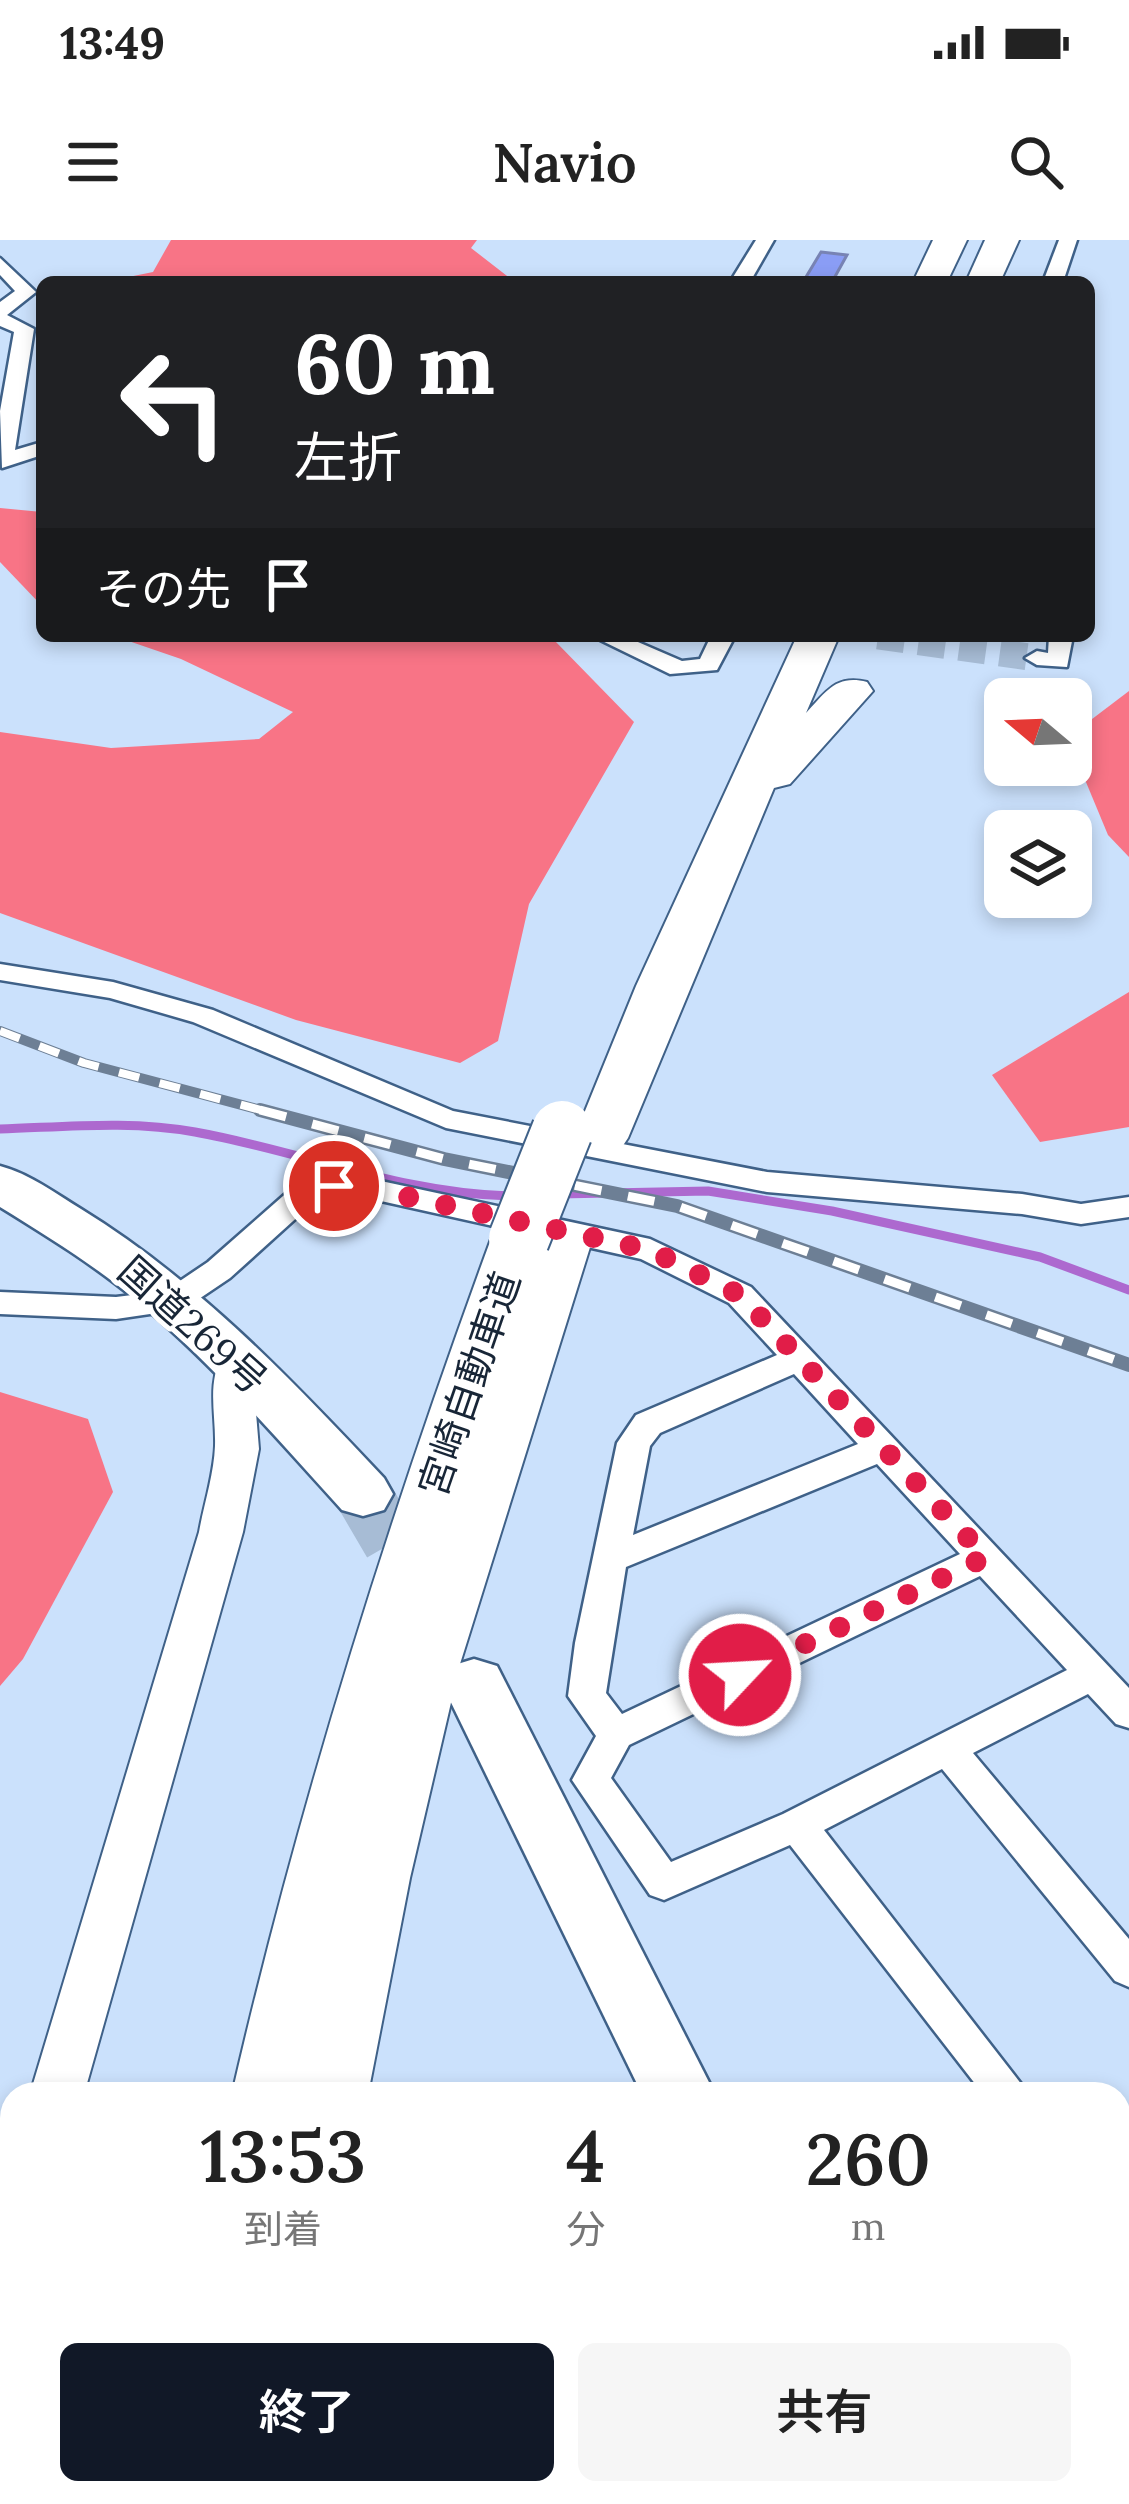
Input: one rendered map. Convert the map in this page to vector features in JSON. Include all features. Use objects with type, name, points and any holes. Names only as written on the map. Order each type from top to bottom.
[{"type":"highway","points":[[933,276],[950,240]]},
{"type":"highway","points":[[986,276],[1002,240]]},
{"type":"highway","name":"宮崎自動車道","points":[[273,2082],[303,1938],[378,1660],[448,1435],[541,1242],[688,833],[775,642]]},
{"type":"highway","name":"宮崎自動車道","points":[[581,1135],[662,986],[815,642]]},
{"type":"highway","points":[[744,807],[851,691]]},
{"type":"highway","name":"国道269号","points":[[0,1183],[101,1245],[173,1300],[363,1494]]},
{"type":"highway","name":"宮崎自動車道","points":[[332,2082],[359,1946],[426,1668],[494,1440],[541,1242]]},
{"type":"highway","points":[[473,1684],[673,2082]]},
{"type":"street","points":[[744,276],[765,240]]},
{"type":"street","points":[[1055,276],[1068,240]]},
{"type":"street","points":[[0,264],[26,292],[0,315],[24,329],[1,462]]},
{"type":"street","points":[[1,462],[36,450]]},
{"type":"street","points":[[1,462],[36,473]]},
{"type":"street","points":[[618,642],[679,669],[709,665],[720,642]]},
{"type":"street","points":[[1037,658],[1059,662],[1061,642]]},
{"type":"street","points":[[0,972],[113,990],[203,1016],[446,1119],[766,1182],[1022,1204],[1081,1214],[1129,1208]]},
{"type":"street","points":[[0,1303],[116,1308],[173,1300],[219,1270],[302,1196],[334,1186],[381,1191],[650,1250],[740,1295],[1129,1713]]},
{"type":"street","points":[[616,1734],[587,1696],[593,1643],[634,1443],[648,1424],[802,1357]]},
{"type":"street","points":[[61,2082],[221,1532],[237,1449],[232,1389],[238,1362]]},
{"type":"street","points":[[613,1558],[884,1447]]},
{"type":"street","points":[[986,1557],[616,1734],[591,1780],[664,1882],[797,1825],[1093,1674]]},
{"type":"street","points":[[947,1748],[1129,1969]]},
{"type":"street","points":[[797,1825],[999,2082]]},
{"type":"shaded area","points":[[171,240],[477,240],[471,248],[507,276],[133,276],[153,272]]},
{"type":"shaded area","points":[[0,508],[36,511],[36,600],[0,562]]},
{"type":"shaded area","points":[[131,642],[556,642],[634,722],[529,904],[498,1041],[460,1063],[296,1020],[0,913],[0,732],[111,748],[259,739],[293,712],[181,659]]},
{"type":"shaded area","points":[[1129,691],[1129,857],[1108,835],[1088,786],[1092,786],[1092,719]]},
{"type":"shaded area","points":[[1129,992],[1129,1127],[1040,1142],[992,1075]]},
{"type":"shaded area","points":[[0,1392],[88,1419],[113,1492],[23,1659],[0,1686]]},
{"type":"building","points":[[821,252],[847,255],[835,276],[807,276]]},
{"type":"waterway","points":[[0,1129],[171,1128],[431,1188],[512,1196]]},
{"type":"waterway","points":[[559,1194],[708,1191],[832,1211],[1040,1257],[1129,1290]]},
{"type":"tunnel","points":[[921,642],[1037,658]]},
{"type":"tunnel","points":[[363,1494],[426,1602]]},
{"type":"railway","points":[[0,1031],[84,1063],[272,1113]]},
{"type":"railway","points":[[260,1110],[444,1159],[677,1206],[1129,1365]]},
{"type":"route","points":[[334,1186],[381,1191],[650,1250],[740,1295],[986,1557],[740,1675]]}]
